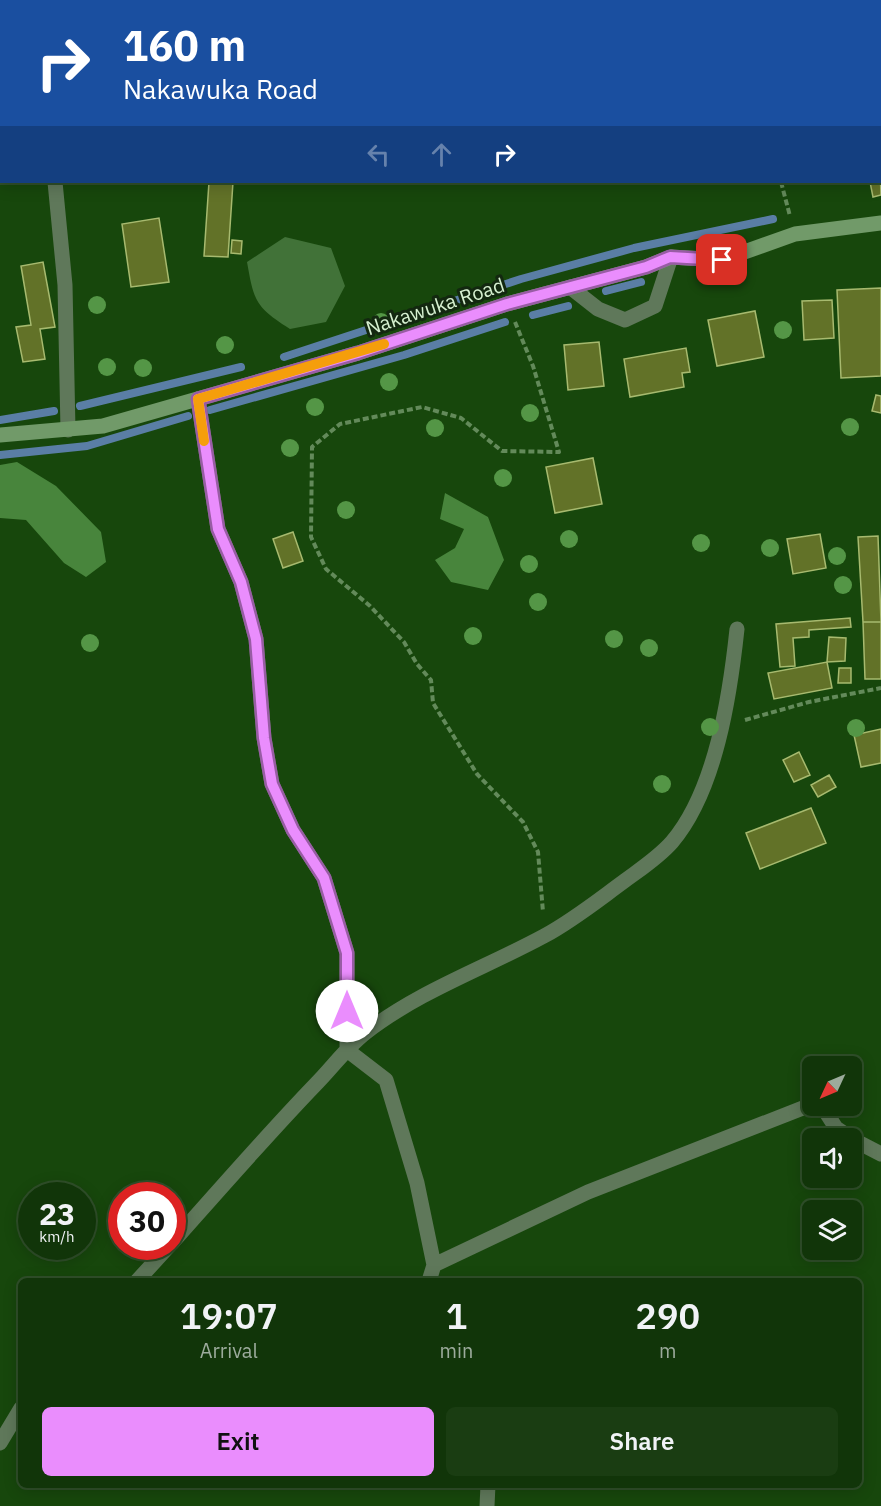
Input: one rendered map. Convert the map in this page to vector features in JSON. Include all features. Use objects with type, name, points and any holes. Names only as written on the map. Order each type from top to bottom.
[{"type":"main road","name":"Nakawuka Road","points":[[0,435],[103,426],[358,353],[507,304],[646,267],[670,257],[722,260],[795,234],[881,223]]},
{"type":"street","points":[[55,183],[64,285],[68,429]]},
{"type":"street","points":[[570,287],[598,309],[625,320],[655,306],[670,257]]},
{"type":"street","points":[[198,399],[218,529],[241,582],[256,639],[264,738],[272,784],[293,830],[324,878],[347,953],[346,1050]]},
{"type":"street","points":[[186,1227],[346,1050],[365,1033],[400,1009],[545,936],[585,910],[672,843],[707,777],[731,689],[737,629]]},
{"type":"street","points":[[346,1050],[386,1080],[417,1183],[434,1265],[430,1278]]},
{"type":"street","points":[[434,1265],[588,1192],[802,1108]]},
{"type":"street","points":[[862,1144],[881,1154]]},
{"type":"street","points":[[139,1278],[156,1260]]},
{"type":"street","points":[[0,1443],[18,1413]]},
{"type":"street","points":[[487,1506],[488,1488]]},
{"type":"path","points":[[781,183],[795,234]]},
{"type":"path","points":[[507,304],[534,366],[559,452],[502,451],[461,418],[422,407],[340,424],[312,447],[311,537],[326,569],[370,606],[404,642],[417,664],[431,680],[433,703],[477,774],[523,822],[538,852],[545,936]]},
{"type":"path","points":[[722,726],[809,702],[881,688]]},
{"type":"green space","points":[[285,237],[331,248],[345,286],[326,322],[290,329],[270,315],[254,295],[247,262]]},
{"type":"green space","points":[[17,462],[56,486],[101,532],[106,562],[86,577],[64,563],[26,520],[0,518],[0,465]]},
{"type":"green space","points":[[445,493],[488,517],[504,560],[488,590],[451,582],[435,560],[455,548],[464,529],[440,519]]},
{"type":"building","points":[[209,183],[233,183],[228,257],[204,256]]},
{"type":"building","points":[[870,183],[881,183],[881,195],[873,197]]},
{"type":"building","points":[[159,218],[169,282],[131,287],[122,224]]},
{"type":"building","points":[[232,240],[242,241],[241,254],[231,253]]},
{"type":"building","points":[[43,262],[55,327],[40,329],[45,359],[23,362],[16,327],[31,325],[21,266]]},
{"type":"building","points":[[881,288],[881,376],[841,378],[837,290]]},
{"type":"building","points":[[832,300],[834,338],[804,340],[802,301]]},
{"type":"building","points":[[755,311],[764,357],[717,366],[708,320]]},
{"type":"building","points":[[599,342],[604,386],[568,390],[564,345]]},
{"type":"building","points":[[686,348],[690,372],[682,373],[684,387],[630,397],[624,359]]},
{"type":"building","points":[[876,395],[881,396],[881,413],[872,411]]},
{"type":"building","points":[[593,458],[602,504],[555,513],[546,467]]},
{"type":"building","points":[[293,532],[303,561],[283,568],[273,539]]},
{"type":"building","points":[[820,534],[826,568],[793,574],[787,539]]},
{"type":"building","points":[[878,536],[881,622],[863,622],[858,537]]},
{"type":"building","points":[[850,618],[851,627],[809,630],[809,637],[793,638],[795,666],[780,667],[776,624]]},
{"type":"building","points":[[863,622],[881,622],[881,679],[865,679]]},
{"type":"building","points":[[829,637],[846,638],[845,661],[827,662]]},
{"type":"building","points":[[827,662],[832,688],[774,699],[768,673]]},
{"type":"building","points":[[839,668],[851,668],[851,683],[838,683]]},
{"type":"building","points":[[881,729],[881,763],[861,767],[854,735]]},
{"type":"building","points":[[799,752],[810,775],[794,782],[783,760]]},
{"type":"building","points":[[829,775],[836,787],[818,797],[811,785]]},
{"type":"building","points":[[811,808],[826,843],[760,869],[746,833]]},
{"type":"waterway","points":[[284,357],[521,279],[634,248],[773,219]]},
{"type":"waterway","points":[[606,291],[641,282]]},
{"type":"waterway","points":[[533,315],[568,306]]},
{"type":"waterway","points":[[210,410],[404,355],[505,322]]},
{"type":"waterway","points":[[80,406],[241,367]]},
{"type":"waterway","points":[[0,420],[54,411]]},
{"type":"waterway","points":[[0,455],[87,446],[188,416]]},
{"type":"slow traffic","points":[[204,441],[198,399],[384,344]]},
{"type":"route","points":[[347,1011],[347,953],[324,878],[293,830],[272,784],[264,738],[256,639],[241,582],[218,529],[198,399],[358,353],[507,304],[646,267],[670,257],[722,260]]}]
